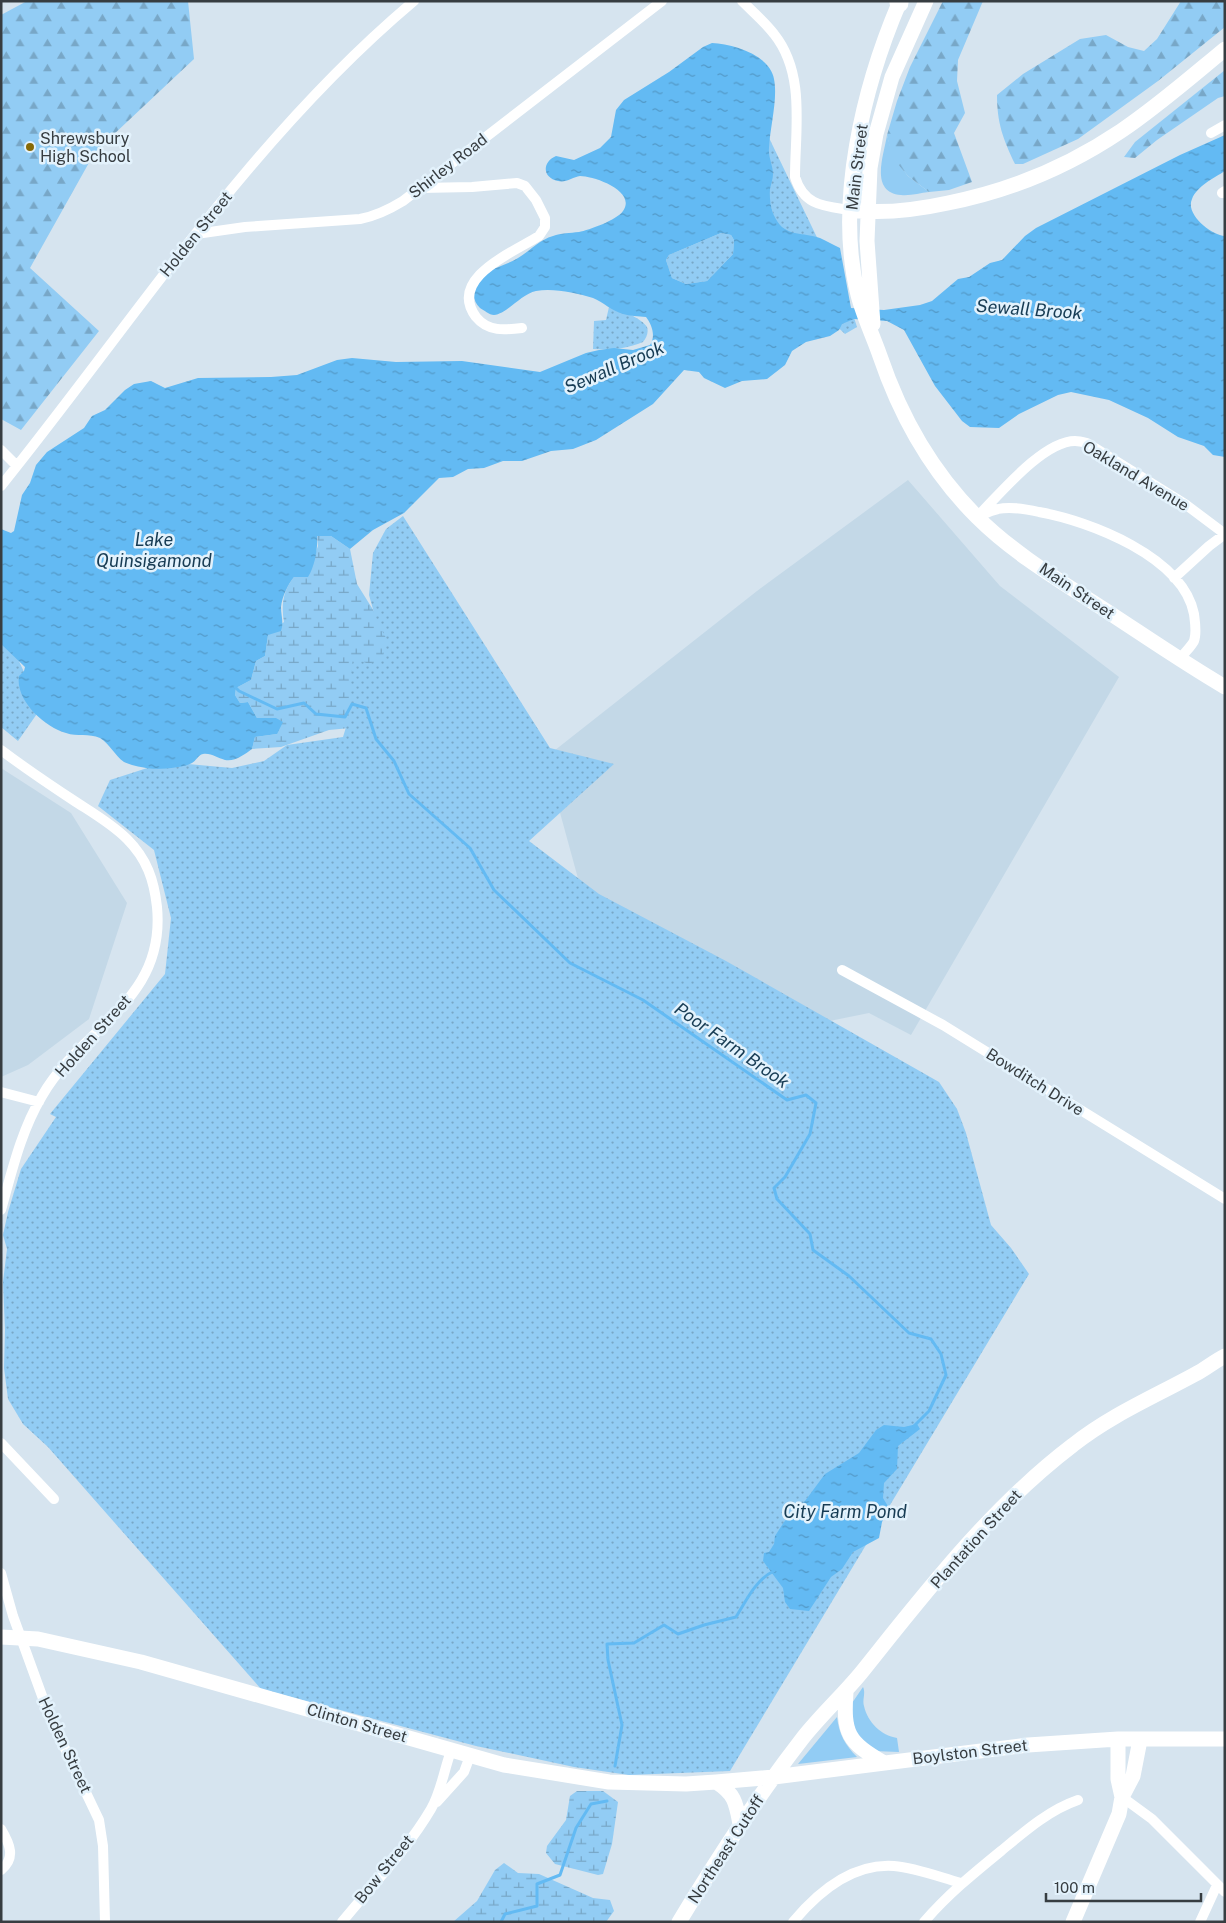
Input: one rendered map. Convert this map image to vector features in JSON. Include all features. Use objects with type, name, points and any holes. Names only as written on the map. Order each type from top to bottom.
[{"type":"main road","name":"Main Street","points":[[865,298],[867,212],[870,168],[876,134],[892,77],[926,1]]},
{"type":"main road","name":"Main Street","points":[[899,2],[884,38],[870,86],[860,131],[851,190],[850,210],[854,270],[865,298],[873,336],[895,395],[919,442],[954,492],[977,517],[1009,544],[1055,577],[1221,686]]},
{"type":"main road","points":[[850,210],[867,212],[916,209],[964,200],[1006,188],[1053,169],[1120,132],[1169,95],[1225,48]]},
{"type":"main road","name":"Plantation Street","points":[[774,1777],[804,1737],[846,1692],[961,1553],[1004,1505],[1071,1446],[1108,1420],[1203,1370],[1225,1356]]},
{"type":"main road","name":"Clinton Street","points":[[1,1637],[38,1638],[142,1662],[504,1765],[609,1782],[686,1784],[716,1782]]},
{"type":"main road","points":[[846,1692],[845,1723],[851,1738],[865,1752],[884,1763]]},
{"type":"main road","points":[[1118,1739],[1118,1779],[1122,1796]]},
{"type":"main road","name":"Boylston Street","points":[[716,1782],[774,1777],[1028,1745],[1118,1739],[1225,1739]]},
{"type":"main road","points":[[1073,1922],[1119,1814],[1122,1796],[1134,1776],[1140,1740]]},
{"type":"main road","name":"Northeast Cutoff","points":[[679,1922],[740,1824],[774,1777]]},
{"type":"main road","points":[[716,1782],[728,1790],[734,1797],[740,1824]]},
{"type":"street","name":"Holden Street","points":[[1,486],[196,234],[296,114],[362,47],[414,1]]},
{"type":"street","name":"Shirley Road","points":[[196,234],[244,227],[334,222],[370,217],[394,206],[662,1]]},
{"type":"street","points":[[742,1],[775,35],[783,48],[792,74],[797,100],[795,177],[798,188],[812,202],[850,210]]},
{"type":"street","points":[[1211,133],[1225,126]]},
{"type":"street","points":[[420,188],[472,187],[517,183],[525,186],[532,193],[544,218],[545,227],[539,236],[483,270],[474,282],[468,296],[474,314],[480,322],[490,328],[510,330],[522,328]]},
{"type":"street","name":"Oakland Avenue","points":[[977,517],[1033,462],[1061,445],[1074,441],[1087,443],[1162,489],[1201,515],[1225,534]]},
{"type":"street","points":[[1,450],[17,466]]},
{"type":"street","points":[[977,517],[996,509],[1007,508],[1040,512],[1081,522],[1112,535],[1144,552],[1174,578],[1188,597],[1195,621],[1194,641],[1180,659]]},
{"type":"street","points":[[1174,578],[1225,534]]},
{"type":"street","name":"Holden Street","points":[[1,750],[48,784],[104,820],[128,840],[147,865],[155,892],[158,926],[157,941],[149,968],[122,1006],[72,1056],[38,1102],[21,1141],[1,1210]]},
{"type":"street","name":"Bowditch Drive","points":[[842,970],[943,1026],[1225,1199]]},
{"type":"street","points":[[1,1092],[38,1102]]},
{"type":"street","points":[[1,1443],[54,1498]]},
{"type":"street","name":"Holden Street","points":[[1,1572],[13,1616],[48,1715],[99,1820],[103,1846],[105,1922]]},
{"type":"street","name":"Bow Street","points":[[426,1816],[438,1794],[451,1751]]},
{"type":"street","name":"Bow Street","points":[[342,1922],[398,1855],[426,1816],[464,1772],[470,1756]]},
{"type":"street","points":[[1122,1796],[1152,1820],[1221,1889],[1200,1922]]},
{"type":"street","points":[[924,1922],[961,1883],[1036,1823],[1065,1804],[1078,1800]]},
{"type":"street","points":[[1,1829],[8,1840],[11,1851],[8,1864],[2,1869]]},
{"type":"street","points":[[793,1922],[805,1907],[832,1885],[848,1874],[870,1868],[895,1866],[961,1883]]},
{"type":"shaded area","points":[[908,480],[1000,586],[1119,677],[911,1035],[869,1013],[800,1027],[579,882],[545,758],[757,591]]},
{"type":"shaded area","points":[[1,768],[71,813],[127,903],[89,1019],[28,1065],[1,1077]]},
{"type":"green space","points":[[27,1],[188,1],[194,59],[95,152],[30,268],[99,331],[21,430],[1,419],[1,15]]},
{"type":"green space","points":[[943,1],[983,1],[958,60],[957,81],[965,113],[954,133],[972,182],[949,190],[929,192],[908,176],[892,157],[887,135],[910,67]]},
{"type":"green space","points":[[1181,1],[1225,1],[1225,27],[1158,81],[1078,139],[1023,164],[1015,164],[1002,131],[998,114],[997,95],[1023,74],[1080,39],[1106,35],[1128,47],[1144,51],[1157,39]]},
{"type":"green space","points":[[1225,70],[1225,96],[1218,98],[1157,140],[1135,158],[1124,157],[1135,142]]},
{"type":"green space","points":[[759,117],[851,308],[857,327],[845,334],[828,318],[781,246],[759,158]]},
{"type":"green space","points":[[887,135],[893,157],[908,176],[929,192],[901,195],[891,192],[885,187],[881,171]]},
{"type":"green space","points":[[721,233],[731,235],[734,240],[733,254],[707,281],[686,284],[672,278],[666,260],[669,255]]},
{"type":"green space","points":[[609,307],[630,314],[645,324],[648,331],[643,342],[619,348],[593,349],[594,321],[606,320]]},
{"type":"green space","points":[[403,516],[550,748],[614,764],[529,841],[599,894],[726,961],[939,1082],[957,1109],[966,1133],[991,1225],[1011,1248],[1029,1274],[730,1771],[629,1775],[574,1767],[476,1746],[261,1689],[48,1447],[23,1424],[8,1399],[4,1368],[3,1282],[7,1249],[3,1235],[21,1169],[56,1117],[50,1114],[165,974],[171,918],[154,850],[98,806],[110,780],[166,762],[232,768],[264,761],[287,745],[343,737],[351,711],[349,687],[353,658],[369,664],[383,658],[386,638],[376,620],[369,595],[373,553],[386,529]]},
{"type":"green space","points":[[317,535],[331,536],[350,549],[357,584],[395,645],[350,728],[329,730],[281,747],[252,749],[255,737],[277,734],[276,718],[257,718],[248,702],[240,703],[235,695],[236,688],[251,680],[256,661],[265,656],[268,635],[284,622],[283,604],[287,587],[294,577],[307,577],[318,546]]},
{"type":"green space","points":[[1,623],[41,708],[18,741],[1,727]]},
{"type":"green space","points":[[863,1687],[864,1704],[869,1718],[881,1731],[897,1738],[899,1752],[874,1751],[856,1737],[850,1706]]},
{"type":"green space","points":[[837,1717],[843,1739],[857,1757],[798,1764]]},
{"type":"green space","points":[[577,1791],[603,1791],[618,1802],[612,1844],[603,1874],[598,1875],[555,1864],[546,1853],[547,1846],[566,1820],[570,1796]]},
{"type":"green space","points":[[504,1863],[518,1873],[539,1874],[593,1898],[610,1900],[614,1911],[606,1922],[453,1922],[477,1901],[495,1870]]},
{"type":"water","name":"Lake Quinsigamond","points":[[712,43],[749,52],[766,63],[771,71],[775,87],[769,151],[773,171],[770,194],[773,213],[784,229],[794,233],[815,236],[840,248],[851,308],[884,310],[920,305],[932,301],[958,279],[969,277],[990,263],[1002,260],[1025,236],[1036,228],[1180,155],[1225,135],[1225,171],[1206,183],[1194,194],[1191,205],[1192,211],[1201,223],[1213,232],[1225,236],[1225,457],[1213,455],[1204,446],[1178,437],[1148,418],[1109,400],[1071,392],[1058,395],[1019,414],[999,428],[970,427],[962,421],[935,386],[904,330],[887,321],[854,319],[842,324],[839,330],[830,336],[806,342],[792,351],[785,365],[767,379],[742,381],[725,388],[704,378],[699,372],[684,370],[653,404],[596,440],[573,449],[551,451],[522,461],[503,461],[484,468],[468,469],[453,477],[439,478],[404,513],[373,530],[350,549],[331,536],[317,536],[316,557],[308,577],[294,577],[284,595],[281,607],[281,631],[268,635],[265,656],[256,661],[251,680],[236,688],[235,695],[240,703],[248,702],[257,718],[276,718],[283,722],[277,734],[255,737],[252,749],[240,757],[225,760],[203,754],[188,765],[150,769],[124,762],[100,738],[70,734],[58,730],[40,719],[26,703],[19,685],[19,676],[25,667],[1,644],[1,529],[11,533],[14,531],[22,495],[30,483],[36,465],[47,452],[84,428],[92,416],[105,410],[125,390],[134,384],[151,381],[165,388],[198,378],[297,375],[337,360],[352,358],[396,362],[462,361],[540,372],[586,353],[614,348],[633,350],[650,345],[653,338],[652,331],[646,317],[619,313],[593,298],[557,291],[536,291],[525,296],[499,314],[494,315],[480,308],[474,299],[474,295],[479,279],[484,274],[518,258],[543,240],[556,235],[579,232],[596,227],[615,218],[623,211],[626,204],[624,197],[612,186],[595,179],[580,176],[558,181],[549,177],[546,166],[556,156],[574,160],[600,148],[611,137],[616,110],[624,100],[669,72],[703,47]],"holes":[[[721,233],[731,235],[734,240],[733,254],[707,281],[686,284],[672,278],[666,260],[669,255]]]},
{"type":"water","name":"City Farm Pond","points":[[917,1424],[920,1429],[898,1446],[897,1469],[884,1483],[883,1498],[889,1508],[882,1522],[879,1538],[853,1552],[842,1569],[831,1577],[809,1611],[790,1609],[785,1602],[783,1588],[763,1561],[764,1553],[769,1552],[774,1544],[775,1536],[784,1522],[805,1501],[825,1474],[859,1453],[876,1430],[884,1425],[904,1427]]},
{"type":"waterway","name":"Poor Farm Brook","points":[[235,687],[239,691],[277,709],[304,703],[316,714],[345,717],[352,704],[366,708],[376,739],[394,761],[409,794],[470,848],[494,890],[570,963],[643,1000],[787,1100],[806,1095],[816,1103],[810,1134],[785,1177],[774,1188],[777,1199],[810,1234],[813,1250],[849,1276],[909,1333],[931,1339],[941,1354],[946,1375],[929,1411],[914,1426]]},
{"type":"waterway","name":"Poor Farm Brook","points":[[615,1766],[622,1725],[608,1660],[607,1644],[634,1643],[664,1625],[678,1634],[736,1617],[757,1585],[774,1571]]},
{"type":"waterway","name":"Poor Farm Brook","points":[[501,1922],[505,1914],[537,1906],[537,1884],[560,1875],[576,1828],[591,1804],[607,1801]]},
{"type":"place","name":"Shrewsbury High School","points":[[30,147]]},
{"type":"water label","name":"Sewall Brook","points":[[1029,309]]},
{"type":"water label","name":"Sewall Brook","points":[[614,367]]}]
